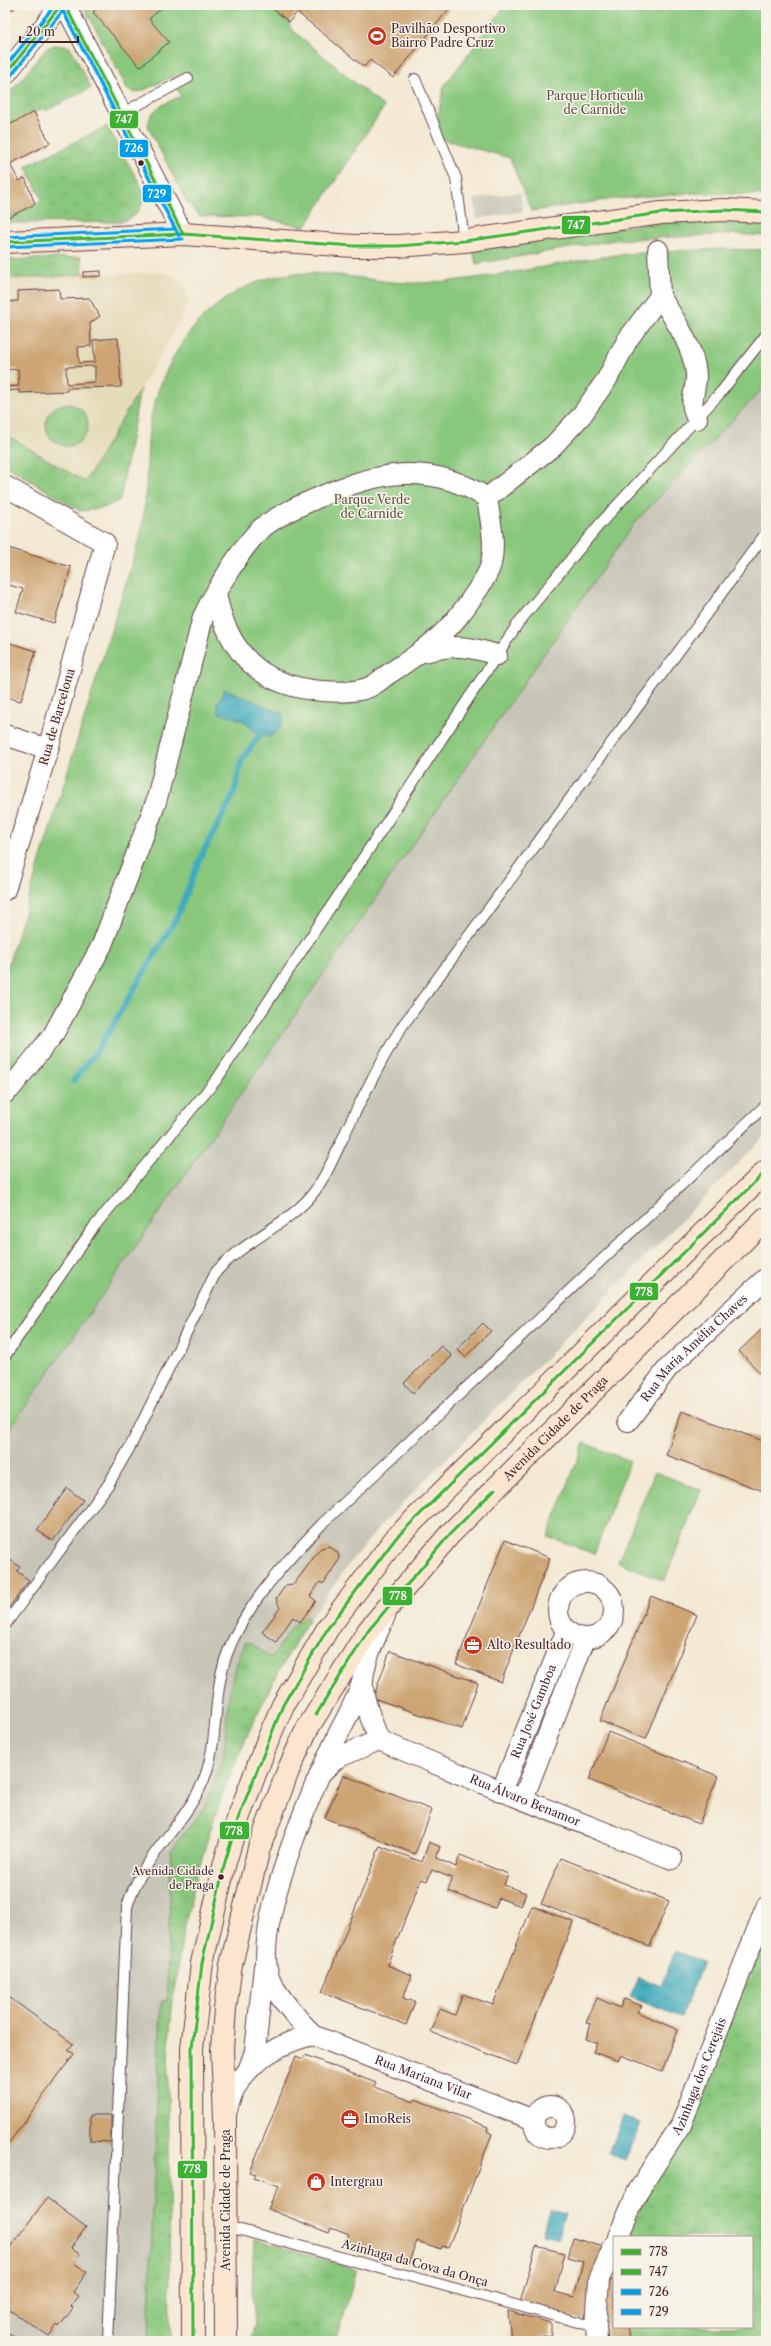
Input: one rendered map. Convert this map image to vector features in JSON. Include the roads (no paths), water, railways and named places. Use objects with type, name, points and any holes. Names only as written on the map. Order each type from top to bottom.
[{"type":"main road","points":[[5,242],[183,234],[354,246],[398,246],[464,241],[661,213],[724,210],[766,212]]},
{"type":"main road","points":[[193,2341],[192,2048],[202,1963],[223,1870],[239,1816],[268,1737],[284,1705],[328,1628],[396,1538],[766,1171]]},
{"type":"main road","name":"Avenida Cidade de Praga","points":[[226,2341],[226,2119],[222,2050],[225,2009],[231,1965],[259,1848],[288,1771],[307,1729],[368,1631],[450,1534],[766,1218]]},
{"type":"street","points":[[5,74],[62,5]]},
{"type":"street","points":[[65,5],[183,234]]},
{"type":"street","points":[[658,250],[660,296],[685,336],[696,374],[691,407],[697,419]]},
{"type":"street","points":[[487,498],[553,446],[581,416],[607,378],[628,339],[660,296]]},
{"type":"street","points":[[5,1093],[53,1035],[102,944],[156,802],[201,625],[208,605],[239,557],[261,529],[287,512],[366,478],[407,473],[454,480],[487,498]]},
{"type":"street","name":"Rua de Barcelona","points":[[5,486],[105,543],[48,749],[5,890]]},
{"type":"street","points":[[216,594],[226,631],[244,659],[264,674],[297,688],[327,691],[367,688],[421,653],[442,636],[467,605],[491,565],[492,536],[487,498]]},
{"type":"street","points":[[421,653],[446,646],[472,647],[497,655]]},
{"type":"street","points":[[5,735],[48,749]]},
{"type":"street","name":"Rua Maria Amélia Chaves","points":[[628,1421],[668,1368],[766,1278]]},
{"type":"street","points":[[586,1581],[596,1583],[604,1588],[611,1596],[614,1606],[614,1616],[610,1625],[604,1632],[595,1637],[585,1639],[575,1637],[566,1632],[560,1624],[557,1614],[557,1604],[561,1595],[576,1583],[586,1581]]},
{"type":"street","points":[[226,2119],[232,2095],[249,2068],[255,2051],[265,1960],[273,1907],[288,1857],[307,1801],[358,1696],[365,1667],[388,1608]]},
{"type":"street","name":"Rua José Gamboa","points":[[501,1792],[566,1632]]},
{"type":"street","name":"Rua José Gamboa","points":[[523,1799],[585,1639]]},
{"type":"street","points":[[320,1775],[337,1758],[379,1740],[364,1696],[363,1678]]},
{"type":"street","name":"Rua Álvaro Benamor","points":[[379,1740],[501,1792],[523,1799],[672,1859]]},
{"type":"street","name":"Azinhaga dos Cerejais","points":[[618,2236],[638,2191],[681,2125],[766,1907]]},
{"type":"street","points":[[249,2068],[274,2049],[293,2040],[312,2035],[270,1979],[265,1960]]},
{"type":"street","name":"Rua Mariana Vilar","points":[[312,2035],[534,2120]]},
{"type":"street","points":[[597,2334],[599,2279],[613,2248]]},
{"type":"lane","points":[[121,114],[188,78]]},
{"type":"lane","points":[[415,79],[456,178],[464,241]]},
{"type":"lane","points":[[5,1356],[93,1228],[217,1079],[519,622],[599,525],[722,392],[766,335]]},
{"type":"lane","points":[[5,1625],[108,1485],[131,1445],[216,1272],[229,1260],[293,1212],[311,1196],[324,1176],[382,1059],[403,1025],[766,533]]},
{"type":"lane","points":[[107,2339],[127,1907],[139,1875],[179,1822],[202,1784],[211,1755],[222,1670],[230,1647],[245,1618],[271,1581],[323,1523],[766,1105]]},
{"type":"lane","name":"Azinhaga da Cova da Onça","points":[[226,2226],[597,2334]]},
{"type":"water","points":[[225,689],[283,714],[278,731],[269,737],[254,731],[242,720],[219,713],[217,704]]},
{"type":"water","points":[[675,1951],[703,1962],[681,2017],[630,1997],[638,1977],[661,1986]]},
{"type":"water","points":[[623,2116],[641,2123],[625,2160],[609,2154]]},
{"type":"water","points":[[550,2210],[565,2214],[557,2238],[543,2234]]},
{"type":"waterway","points":[[73,1081],[99,1048],[176,919],[201,856],[234,794],[242,759],[265,729]]},
{"type":"place","name":"Pavilhão Desportivo Bairro Padre Cruz","points":[[377,36]]},
{"type":"place","name":"Alto Resultado","points":[[473,1645]]},
{"type":"place","name":"Avenida Cidade de Praga","points":[[221,1877]]},
{"type":"place","name":"ImoReis","points":[[350,2119]]},
{"type":"place","name":"Intergrau","points":[[316,2182]]},
{"type":"park label","name":"Parque Hortícula de Carnide","points":[[595,103]]},
{"type":"park label","name":"Parque Verde de Carnide","points":[[372,507]]}]
